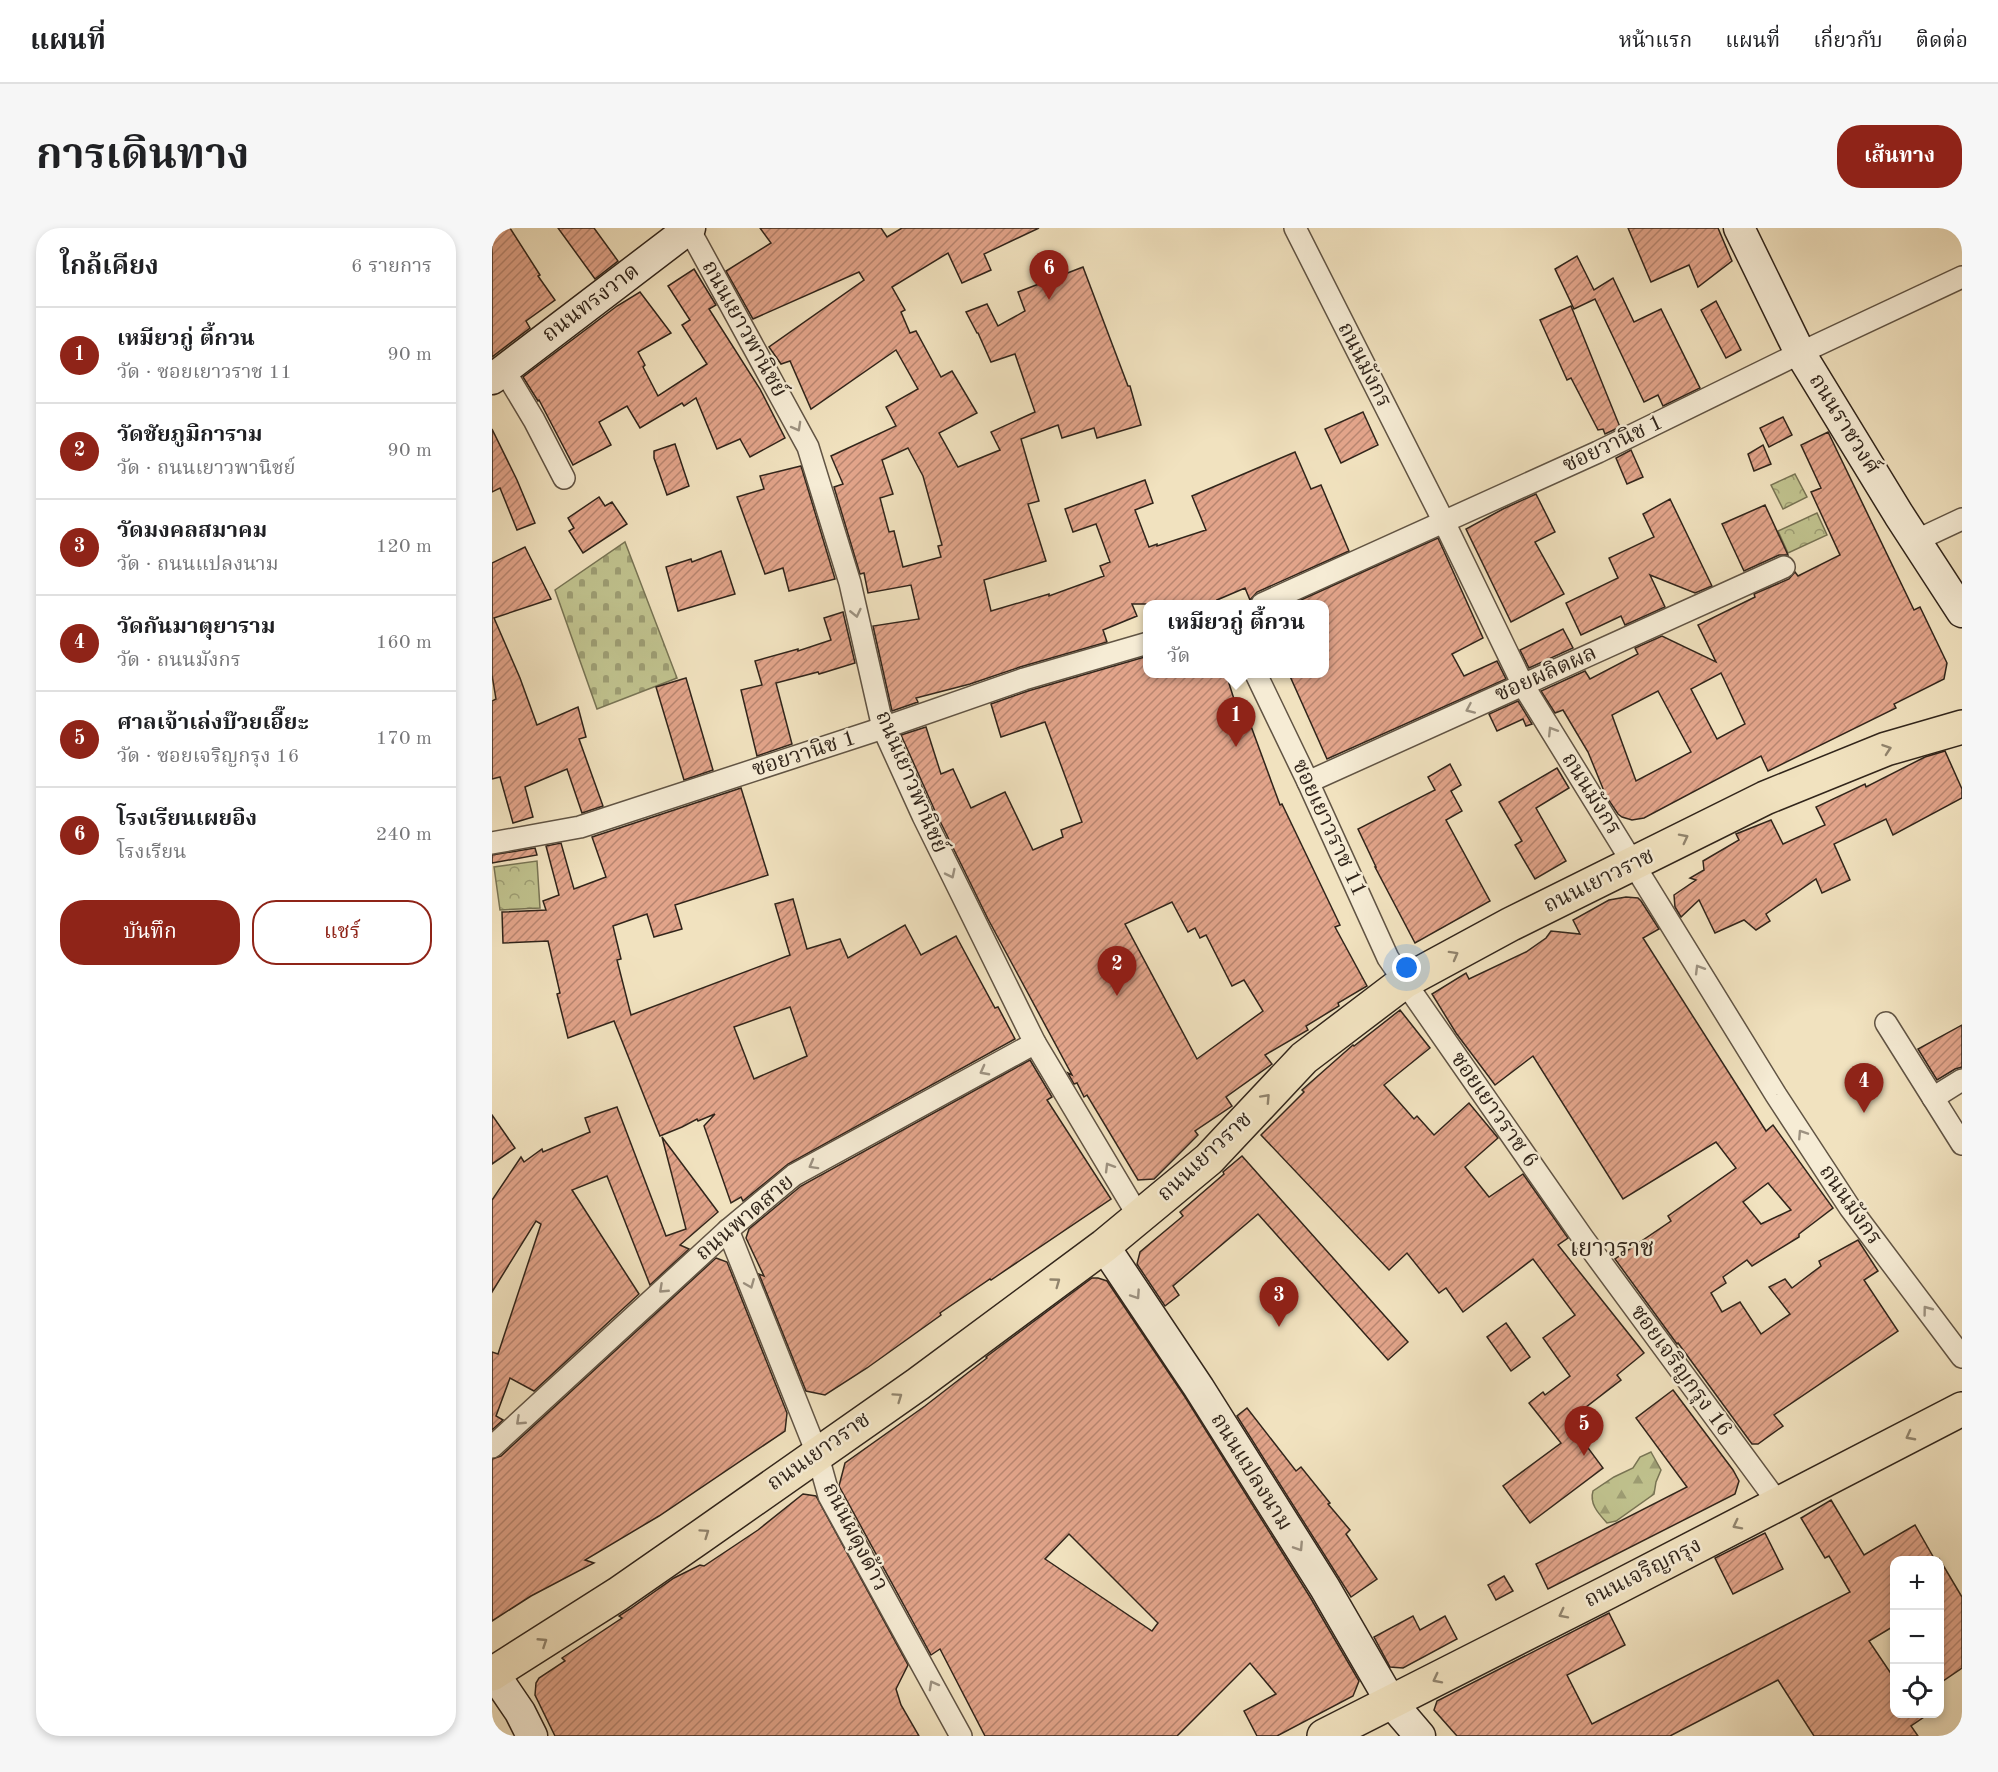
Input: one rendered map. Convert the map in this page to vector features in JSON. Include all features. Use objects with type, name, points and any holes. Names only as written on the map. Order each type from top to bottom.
[{"type":"main road","name":"ถนนเยาวราช","points":[[492,1673],[626,1588],[918,1384],[1104,1246],[1209,1159],[1304,1058],[1404,982],[1511,924],[1764,798],[1886,749],[1962,727]]},
{"type":"main road","name":"ถนนเจริญกรุง","points":[[1324,1736],[1962,1409]]},
{"type":"street","name":"ถนนทรงวาด","points":[[498,374],[689,228]]},
{"type":"street","name":"ถนนเยาวพานิชย์","points":[[689,228],[808,447],[850,583],[883,728],[937,846],[1035,1043],[1139,1217]]},
{"type":"street","name":"ถนนมังกร","points":[[1295,228],[1444,522],[1523,685],[1776,1095],[1850,1208],[1962,1357]]},
{"type":"street","name":"ถนนราชวงศ์","points":[[1739,228],[1800,353],[1915,541],[1962,612]]},
{"type":"street","name":"ซอยวานิช 1","points":[[1271,600],[1598,452],[1962,277]]},
{"type":"street","points":[[498,374],[534,420],[564,478]]},
{"type":"street","points":[[1915,541],[1962,519]]},
{"type":"street","name":"ซอยผลิตผล","points":[[1308,782],[1784,567]]},
{"type":"street","name":"ซอยวานิช 1","points":[[492,843],[580,827],[883,728],[1024,679],[1143,644]]},
{"type":"street","name":"ซอยเยาวราช 11","points":[[1258,678],[1388,958],[1404,982]]},
{"type":"street","name":"ซอยเยาวราช 6","points":[[1404,982],[1583,1238]]},
{"type":"street","points":[[1886,1023],[1962,1144]]},
{"type":"street","name":"ถนนพาดสาย","points":[[492,1447],[728,1230],[794,1175],[1035,1043]]},
{"type":"street","points":[[1933,1098],[1962,1080]]},
{"type":"street","name":"ถนนผดุงด้าว","points":[[728,1230],[817,1453],[830,1496],[961,1736]]},
{"type":"street","name":"ซอยเจริญกรุง 16","points":[[1583,1238],[1779,1504]]},
{"type":"street","name":"ถนนแปลงนาม","points":[[1104,1246],[1199,1388],[1325,1588],[1391,1702],[1420,1736]]},
{"type":"street","points":[[492,1673],[520,1712],[532,1736]]},
{"type":"green space","points":[[1795,474],[1807,497],[1783,509],[1771,485]]},
{"type":"green space","points":[[1817,513],[1827,535],[1788,553],[1778,531]]},
{"type":"green space","points":[[625,542],[677,678],[597,709],[555,590]]},
{"type":"green space","points":[[537,861],[540,908],[500,910],[494,867]]},
{"type":"green space","points":[[1651,1452],[1661,1470],[1654,1494],[1616,1521],[1607,1523],[1592,1500],[1593,1491],[1633,1468],[1640,1457]]},
{"type":"building","points":[[500,228],[510,228],[555,300],[526,321],[530,328],[492,357],[492,233]]},
{"type":"building","points":[[558,228],[594,228],[618,261],[595,279]]},
{"type":"building","points":[[760,228],[881,228],[887,237],[902,228],[1039,228],[984,254],[991,270],[962,283],[948,253],[892,287],[905,310],[901,312],[910,333],[916,331],[941,377],[952,371],[977,413],[939,433],[958,467],[1000,450],[991,432],[1035,412],[1015,354],[991,362],[966,312],[987,304],[998,326],[1025,311],[1018,292],[1083,267],[1128,386],[1130,386],[1141,425],[1097,438],[1094,428],[1062,438],[1058,425],[1021,439],[1039,501],[1028,504],[1046,561],[984,580],[991,611],[1049,594],[1049,596],[1104,576],[1100,566],[1110,562],[1096,524],[1073,532],[1065,509],[1145,480],[1153,503],[1135,510],[1149,547],[1157,544],[1157,546],[1206,530],[1192,496],[1295,452],[1311,489],[1321,485],[1349,551],[1257,592],[1250,600],[1245,588],[1217,600],[1143,600],[1143,604],[1132,604],[1137,616],[1103,630],[1107,642],[916,698],[918,702],[892,711],[873,626],[919,619],[911,585],[868,593],[864,573],[860,574],[834,487],[843,484],[831,456],[896,426],[886,407],[918,389],[896,350],[811,409],[790,361],[781,364],[769,347],[864,280],[859,272],[753,319],[726,271],[771,243]],"holes":[[[908,448],[923,476],[942,545],[938,546],[941,557],[903,567],[894,531],[889,532],[880,498],[893,494],[882,460]]]},
{"type":"building","points":[[1628,228],[1718,228],[1732,261],[1698,287],[1689,265],[1651,282]]},
{"type":"building","points":[[1577,256],[1594,290],[1613,278],[1634,322],[1661,309],[1700,388],[1663,406],[1658,395],[1644,402],[1595,299],[1574,309],[1555,269]]},
{"type":"building","points":[[694,269],[716,305],[709,309],[760,389],[785,438],[750,457],[740,439],[717,449],[696,398],[684,406],[682,403],[640,428],[627,406],[599,422],[611,445],[573,465],[539,400],[523,377],[617,306],[640,292],[671,333],[638,352],[658,396],[707,364],[682,325],[690,320],[668,286]]},
{"type":"building","points":[[1716,301],[1741,350],[1726,358],[1701,310]]},
{"type":"building","points":[[1571,306],[1620,427],[1605,434],[1603,429],[1598,430],[1571,378],[1567,380],[1540,320]]},
{"type":"building","points":[[1363,412],[1378,445],[1341,463],[1325,429]]},
{"type":"building","points":[[1783,417],[1792,435],[1769,447],[1760,428]]},
{"type":"building","points":[[492,429],[535,523],[517,530],[500,488],[492,492]]},
{"type":"building","points":[[1828,432],[1914,610],[1920,607],[1947,663],[1944,679],[1894,704],[1896,708],[1768,771],[1761,756],[1644,818],[1632,820],[1622,817],[1606,796],[1588,752],[1563,710],[1555,713],[1541,691],[1585,671],[1590,679],[1638,654],[1635,648],[1662,636],[1716,662],[1698,625],[1755,597],[1754,594],[1789,579],[1795,572],[1798,576],[1840,555],[1811,492],[1821,488],[1801,445]],"holes":[[[1721,673],[1745,724],[1717,739],[1691,689]],[[1658,691],[1691,752],[1636,781],[1612,715]]]},
{"type":"building","points":[[675,444],[689,486],[667,495],[654,458],[654,451]]},
{"type":"building","points":[[1763,445],[1771,464],[1754,471],[1748,454]]},
{"type":"building","points":[[1631,450],[1643,477],[1627,484],[1616,458]]},
{"type":"building","points":[[801,466],[835,579],[789,591],[783,568],[765,574],[737,497],[764,489],[760,476]]},
{"type":"building","points":[[1536,494],[1555,532],[1535,542],[1564,594],[1511,622],[1466,529]]},
{"type":"building","points":[[599,497],[605,506],[612,502],[627,524],[583,553],[569,531],[574,528],[568,518]]},
{"type":"building","points":[[1670,499],[1712,586],[1695,593],[1650,575],[1665,607],[1625,625],[1621,616],[1581,635],[1566,603],[1618,578],[1609,558],[1654,537],[1643,514]]},
{"type":"building","points":[[1765,505],[1788,555],[1779,555],[1744,571],[1722,524]]},
{"type":"building","points":[[1438,538],[1483,638],[1452,654],[1464,676],[1497,661],[1506,679],[1327,759],[1291,678],[1329,678],[1329,600],[1301,600]]},
{"type":"building","points":[[525,547],[551,599],[494,618],[537,725],[578,707],[586,737],[579,739],[603,806],[582,813],[567,769],[525,787],[533,817],[513,823],[500,777],[492,779],[492,701],[496,699],[492,675],[492,563]]},
{"type":"building","points":[[721,551],[735,594],[678,611],[666,567],[691,559],[692,562]]},
{"type":"building","points":[[843,612],[855,663],[819,674],[818,672],[776,683],[792,744],[757,756],[741,690],[762,685],[755,661],[798,649],[798,651],[831,640],[824,618]]},
{"type":"building","points":[[1563,629],[1573,648],[1529,668],[1520,650]]},
{"type":"building","points":[[1143,657],[1143,678],[1227,678],[1241,721],[1248,718],[1280,805],[1282,804],[1340,925],[1335,927],[1367,986],[1306,1026],[1308,1030],[1265,1055],[1272,1064],[1226,1097],[1232,1106],[1195,1131],[1198,1135],[1154,1179],[1138,1180],[1087,1095],[1084,1097],[1077,1083],[1074,1084],[1068,1073],[1072,1075],[988,919],[901,735],[926,727],[941,774],[953,769],[971,808],[1005,792],[1033,850],[1063,837],[1061,830],[1082,822],[1045,722],[1001,737],[991,704]],"holes":[[[1172,902],[1188,932],[1195,928],[1200,938],[1206,935],[1232,986],[1244,980],[1263,1011],[1197,1059],[1125,924]]]},
{"type":"building","points":[[686,678],[713,770],[684,780],[656,687]]},
{"type":"building","points":[[1518,701],[1532,724],[1526,726],[1523,719],[1497,731],[1489,714]]},
{"type":"building","points":[[1945,751],[1962,789],[1962,798],[1893,835],[1886,819],[1834,844],[1850,880],[1822,893],[1816,879],[1766,914],[1770,921],[1756,930],[1744,920],[1715,933],[1699,900],[1681,917],[1675,907],[1674,895],[1696,880],[1690,878],[1704,870],[1703,861],[1739,840],[1736,834],[1771,820],[1783,844],[1825,825],[1816,807],[1865,784],[1866,787],[1925,757]]},
{"type":"building","points":[[1450,764],[1461,785],[1451,791],[1462,811],[1446,820],[1490,901],[1415,943],[1358,829],[1435,790],[1428,777]]},
{"type":"building","points":[[1557,768],[1569,788],[1536,808],[1566,861],[1535,879],[1515,845],[1522,841],[1499,802]]},
{"type":"building","points":[[741,788],[768,875],[675,905],[682,929],[654,937],[647,914],[613,926],[621,959],[617,960],[631,1015],[790,955],[775,904],[793,899],[807,949],[840,939],[848,958],[905,925],[921,955],[956,936],[995,1008],[998,1007],[1015,1039],[788,1164],[743,1201],[741,1197],[731,1203],[704,1126],[715,1114],[698,1121],[697,1119],[660,1136],[614,1021],[568,1038],[557,994],[560,993],[548,941],[503,943],[502,912],[546,910],[543,901],[559,895],[546,846],[561,843],[574,889],[606,877],[592,837]],"holes":[[[790,1007],[807,1056],[754,1079],[734,1027]]]},
{"type":"building","points":[[535,848],[537,855],[492,863],[492,855]]},
{"type":"building","points":[[1626,897],[1638,898],[1641,901],[1659,929],[1643,938],[1766,1131],[1773,1125],[1833,1208],[1799,1234],[1799,1237],[1752,1266],[1747,1260],[1723,1277],[1726,1283],[1711,1293],[1722,1312],[1740,1302],[1761,1334],[1790,1314],[1769,1287],[1785,1279],[1792,1288],[1821,1266],[1819,1261],[1858,1240],[1878,1271],[1864,1280],[1898,1331],[1774,1415],[1783,1426],[1758,1444],[1752,1444],[1615,1259],[1671,1221],[1668,1216],[1736,1168],[1716,1142],[1623,1199],[1533,1056],[1495,1085],[1456,1033],[1432,994],[1466,973],[1469,979],[1526,952],[1546,938],[1551,931],[1580,934],[1573,920],[1609,900]],"holes":[[[1768,1183],[1791,1210],[1761,1224],[1743,1202]]]},
{"type":"building","points":[[1400,1010],[1430,1048],[1384,1085],[1414,1119],[1417,1116],[1434,1135],[1469,1103],[1498,1138],[1465,1167],[1489,1197],[1523,1174],[1568,1238],[1558,1245],[1644,1353],[1617,1375],[1621,1380],[1568,1421],[1603,1468],[1530,1523],[1503,1486],[1561,1443],[1529,1403],[1543,1392],[1545,1395],[1570,1376],[1543,1338],[1575,1315],[1533,1259],[1463,1312],[1446,1288],[1439,1293],[1407,1253],[1389,1270],[1261,1135],[1304,1092],[1302,1090],[1353,1045]]},
{"type":"building","points":[[1962,1025],[1962,1067],[1937,1080],[1918,1049]]},
{"type":"building","points":[[1030,1060],[1052,1097],[1047,1100],[1111,1199],[940,1313],[941,1315],[867,1368],[825,1395],[806,1391],[759,1274],[764,1276],[746,1238],[749,1229],[801,1186]]},
{"type":"building","points":[[617,1107],[666,1236],[686,1229],[662,1137],[718,1212],[680,1245],[689,1249],[650,1285],[607,1176],[572,1190],[639,1294],[534,1391],[510,1378],[496,1416],[503,1420],[492,1430],[492,1352],[498,1354],[541,1224],[536,1221],[492,1292],[492,1200],[521,1157],[524,1162],[542,1149],[543,1152],[590,1132],[585,1118]]},
{"type":"building","points":[[492,1115],[515,1148],[492,1164]]},
{"type":"building","points":[[1242,1156],[1408,1342],[1388,1360],[1258,1214],[1173,1286],[1179,1295],[1165,1306],[1137,1264],[1140,1252],[1183,1216],[1180,1212]]},
{"type":"building","points":[[716,1258],[727,1262],[787,1413],[785,1431],[659,1516],[585,1560],[594,1563],[531,1596],[492,1621],[492,1459],[501,1456]]},
{"type":"building","points":[[1092,1278],[1107,1281],[1185,1397],[1310,1597],[1359,1681],[1353,1696],[1277,1736],[1257,1736],[1244,1711],[1276,1694],[1250,1663],[1177,1736],[985,1736],[940,1649],[931,1655],[839,1486],[845,1463],[925,1406]],"holes":[[[1069,1534],[1158,1623],[1152,1631],[1045,1559]]]},
{"type":"building","points":[[1506,1323],[1530,1357],[1511,1371],[1487,1337]]},
{"type":"building","points":[[1673,1390],[1733,1470],[1739,1481],[1735,1494],[1548,1589],[1536,1564],[1687,1487],[1636,1418]]},
{"type":"building","points":[[1247,1408],[1296,1471],[1301,1467],[1330,1503],[1328,1504],[1350,1530],[1346,1534],[1377,1579],[1351,1597],[1237,1416]]},
{"type":"building","points":[[803,1494],[816,1496],[908,1665],[896,1689],[901,1705],[919,1736],[555,1736],[535,1695],[539,1678],[565,1661],[562,1658],[622,1618],[619,1616],[674,1578],[700,1565],[704,1566],[758,1530]]},
{"type":"building","points":[[1831,1500],[1864,1555],[1915,1525],[1933,1556],[1890,1556],[1890,1628],[1869,1641],[1890,1672],[1890,1718],[1923,1718],[1911,1726],[1918,1736],[1814,1736],[1778,1680],[1670,1736],[1457,1736],[1434,1710],[1437,1701],[1609,1613],[1625,1645],[1567,1675],[1592,1724],[1850,1592],[1829,1556],[1825,1558],[1801,1518]]},
{"type":"building","points":[[1765,1533],[1783,1569],[1733,1594],[1715,1558]]},
{"type":"building","points":[[1944,1567],[1962,1597],[1962,1668],[1944,1680]]},
{"type":"building","points":[[1504,1576],[1513,1591],[1496,1600],[1488,1585]]},
{"type":"building","points":[[1413,1616],[1420,1630],[1445,1616],[1457,1639],[1403,1668],[1390,1667],[1374,1637]]},
{"type":"place","name":"โรงเรียนเผยอิง","points":[[1049,300]]},
{"type":"place","name":"เหมียวกู่ ตี้กวน","points":[[1236,747]]},
{"type":"place","name":"วัดชัยภูมิการาม","points":[[1117,996]]},
{"type":"place","name":"วัดกันมาตุยาราม","points":[[1864,1113]]},
{"type":"place","name":"วัดมงคลสมาคม","points":[[1279,1327]]},
{"type":"place","name":"ศาลเจ้าเล่งบ๊วยเอี๊ยะ","points":[[1584,1456]]},
{"type":"district","name":"เยาวราช","points":[[1612,1250]]}]
